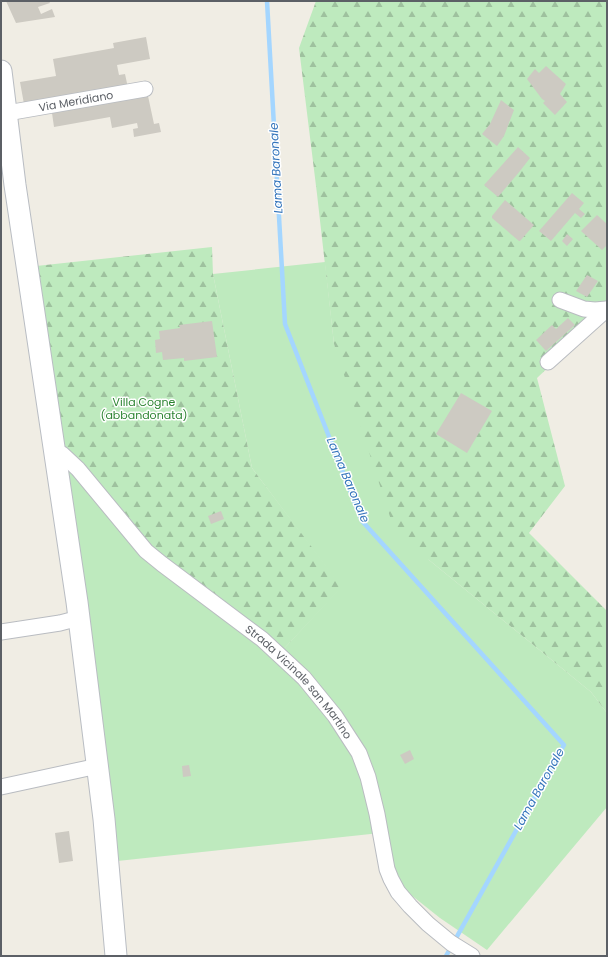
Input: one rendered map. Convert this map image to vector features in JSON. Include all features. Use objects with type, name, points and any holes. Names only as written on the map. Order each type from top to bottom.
[{"type":"main road","points":[[1,71],[15,185],[79,618],[104,819],[116,956]]},
{"type":"street","name":"Via Meridiano","points":[[7,113],[145,89]]},
{"type":"street","points":[[560,300],[584,309],[607,309]]},
{"type":"street","points":[[548,362],[607,309]]},
{"type":"street","name":"Strada Vicinale san Martino","points":[[55,452],[62,454],[78,469],[146,551],[262,639],[304,678],[335,716],[359,753],[368,777],[375,806],[387,869],[398,892],[428,924],[451,943],[472,956]]},
{"type":"street","points":[[1,632],[60,623],[79,618]]},
{"type":"street","points":[[1,786],[98,766]]},
{"type":"green space","points":[[316,1],[607,1],[607,312],[537,378],[565,486],[529,533],[607,611],[607,713],[591,692],[429,560],[394,529],[334,344],[299,48]]},
{"type":"green space","name":"Villa Cogne (abbandonata)","points":[[212,247],[213,274],[252,468],[342,587],[279,654],[162,564],[55,452],[27,267]]},
{"type":"green space","points":[[325,262],[334,344],[429,560],[591,692],[607,713],[607,807],[487,950],[440,918],[391,879],[380,833],[108,862],[55,452],[279,654],[341,587],[252,468],[213,274]]},
{"type":"building","points":[[6,1],[49,1],[50,3],[38,7],[41,14],[52,9],[55,17],[16,23]]},
{"type":"building","points":[[146,37],[150,59],[117,65],[119,75],[125,74],[128,88],[24,104],[20,82],[56,76],[53,59],[114,48],[113,43]]},
{"type":"building","points":[[546,66],[566,84],[560,94],[567,102],[555,115],[543,103],[545,101],[527,79],[535,69],[539,73]]},
{"type":"building","points":[[148,96],[154,124],[159,123],[161,132],[134,137],[133,129],[138,128],[137,123],[112,128],[110,117],[54,127],[52,113]]},
{"type":"building","points":[[501,100],[514,110],[504,136],[497,146],[482,134],[490,124]]},
{"type":"building","points":[[518,147],[530,158],[498,197],[484,185]]},
{"type":"building","points":[[572,193],[584,203],[579,209],[585,214],[581,218],[575,213],[551,241],[539,231]]},
{"type":"building","points":[[505,200],[534,225],[520,241],[492,218]]},
{"type":"building","points":[[597,215],[607,224],[607,245],[602,250],[581,231]]},
{"type":"building","points":[[567,234],[573,239],[567,246],[562,241]]},
{"type":"building","points":[[587,275],[598,281],[587,297],[576,291]]},
{"type":"building","points":[[568,318],[575,325],[546,351],[536,340],[552,325],[556,329]]},
{"type":"building","points":[[212,321],[217,357],[184,361],[184,358],[163,360],[162,352],[156,353],[155,340],[160,339],[159,331],[180,328],[179,325]]},
{"type":"building","points":[[461,393],[492,411],[467,453],[436,434]]},
{"type":"building","points":[[221,511],[224,519],[211,524],[208,516]]},
{"type":"building","points":[[410,750],[414,759],[405,764],[400,755]]},
{"type":"building","points":[[189,765],[191,776],[183,777],[182,766]]},
{"type":"building","points":[[69,831],[73,861],[59,863],[55,833]]},
{"type":"waterway","name":"Lama Baronale","points":[[267,1],[285,324],[362,521],[564,745],[446,956]]}]
